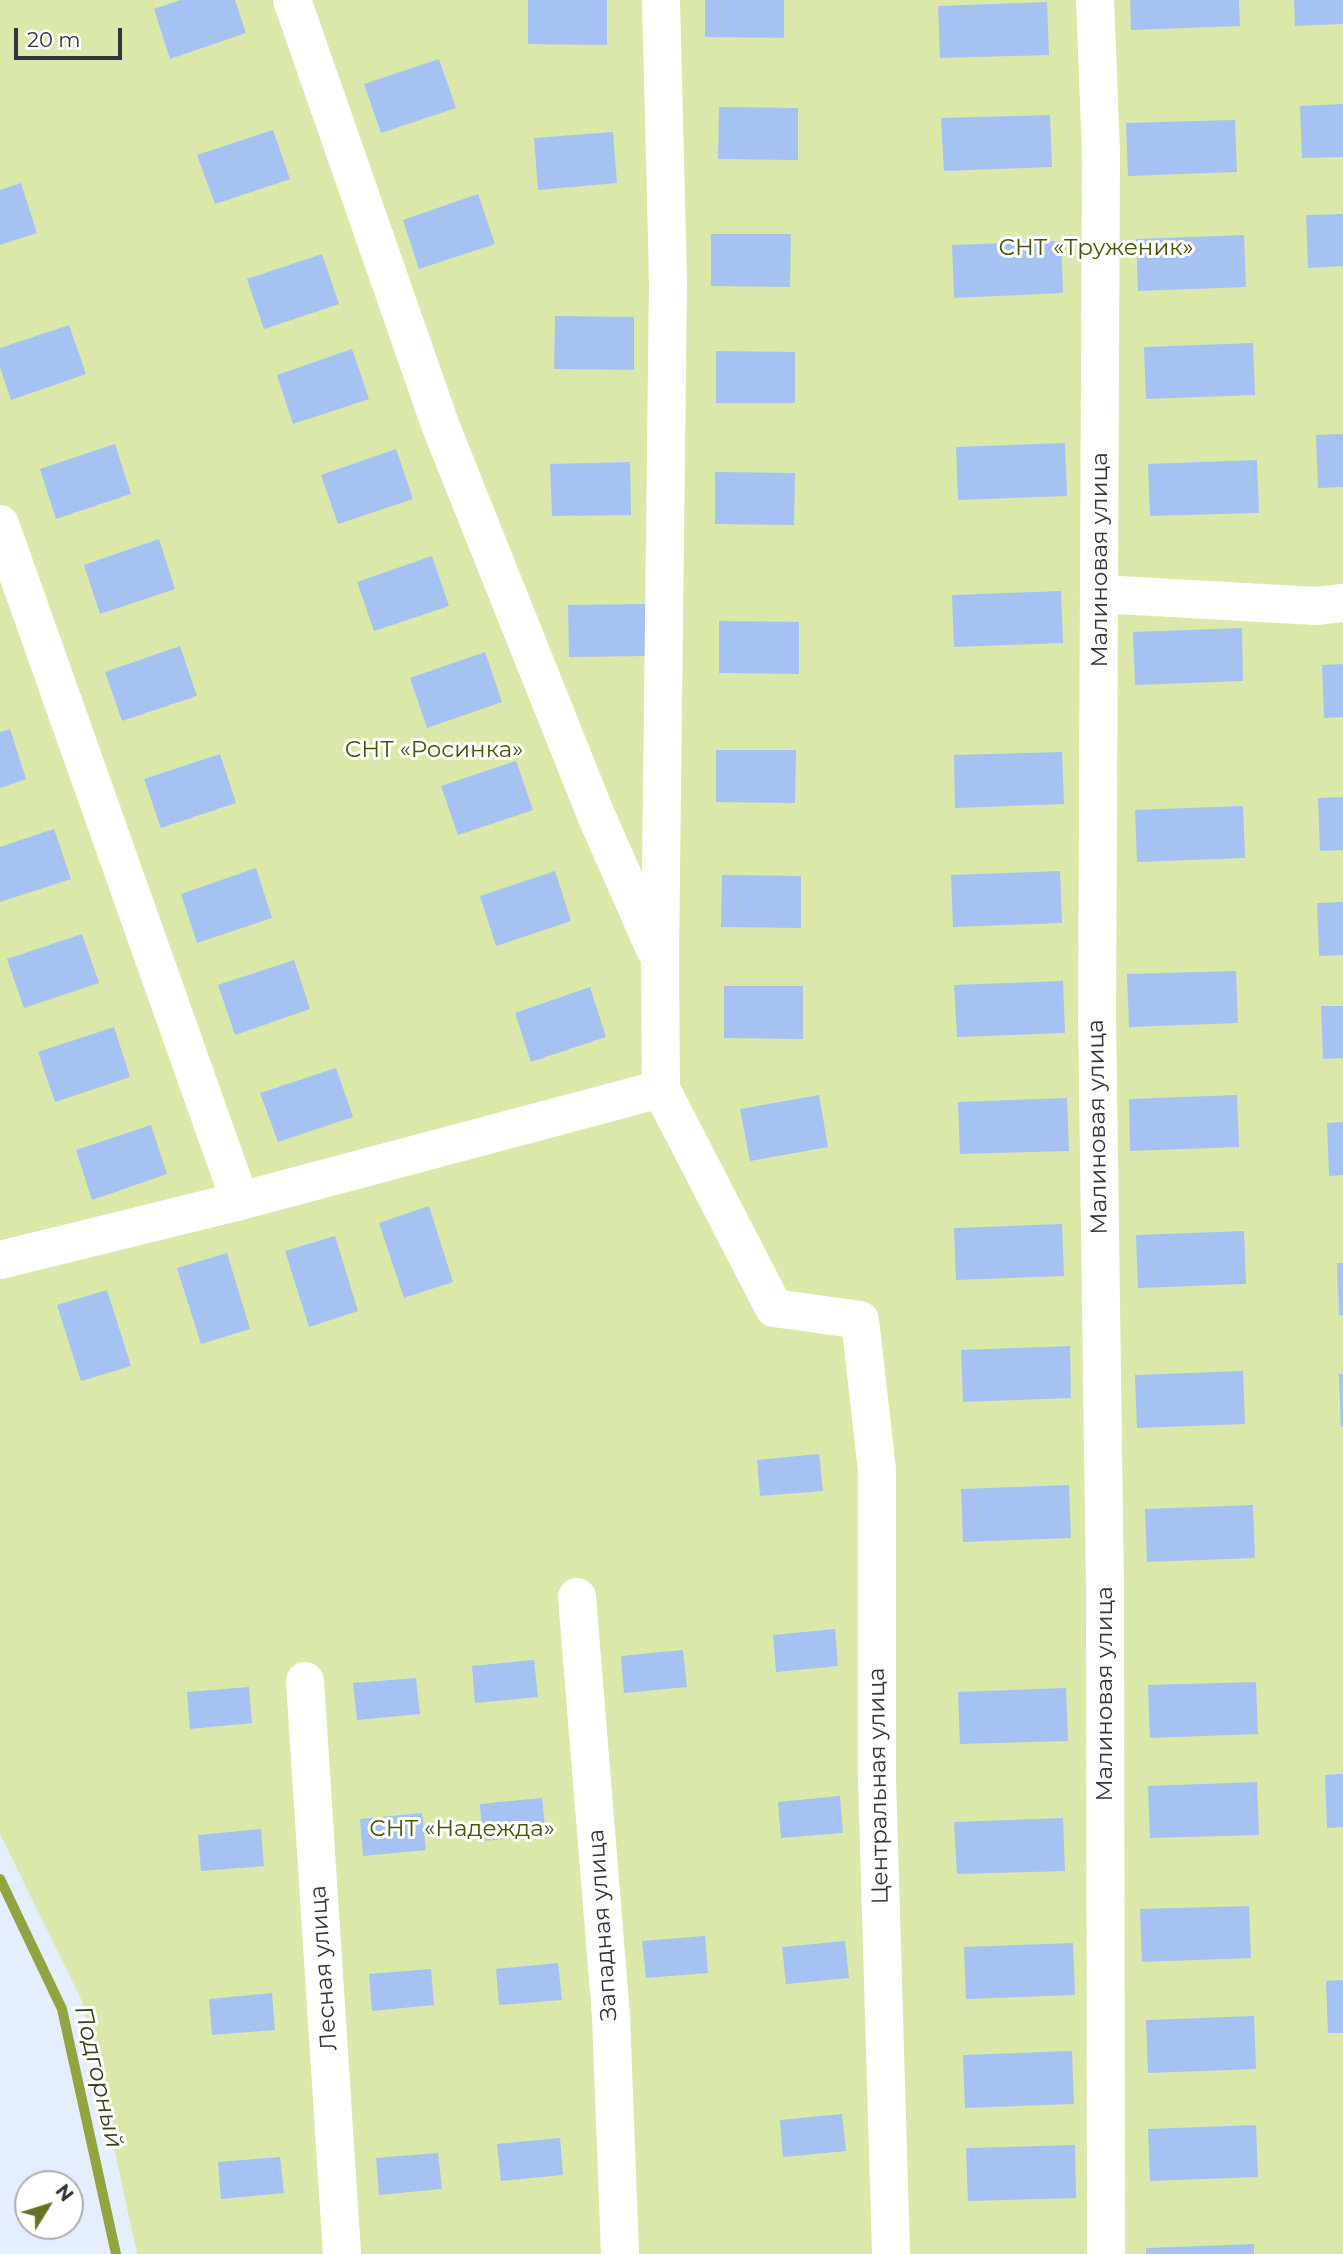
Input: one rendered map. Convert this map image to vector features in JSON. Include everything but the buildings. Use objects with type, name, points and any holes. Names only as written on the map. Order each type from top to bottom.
[{"type":"street","points":[[292,0],[441,427],[596,814],[660,960]]},
{"type":"street","points":[[0,1260],[240,1201],[662,1089],[660,960],[668,280],[661,0]]},
{"type":"street","name":"Малиновая улица","points":[[1096,0],[1101,152],[1097,1015],[1105,1591],[1106,2254]]},
{"type":"street","points":[[0,524],[240,1201]]},
{"type":"street","points":[[1100,594],[1315,606],[1343,603]]},
{"type":"street","name":"Центральная улица","points":[[662,1089],[774,1308],[860,1320],[877,1470],[877,1778],[891,2254]]},
{"type":"street","name":"Западная улица","points":[[577,1597],[611,2016],[621,2254]]},
{"type":"street","name":"Лесная улица","points":[[305,1681],[342,2254]]},
{"type":"green space","points":[[0,0],[1343,0],[1343,2254],[137,2254],[82,2001],[0,1834]]},
{"type":"waterway","name":"Подгорный","points":[[0,1879],[62,2009],[116,2254]]},
{"type":"park label","name":"СНТ «Труженик»","points":[[1096,248]]},
{"type":"park label","name":"СНТ «Росинка»","points":[[434,750]]},
{"type":"park label","name":"СНТ «Надежда»","points":[[462,1829]]}]
